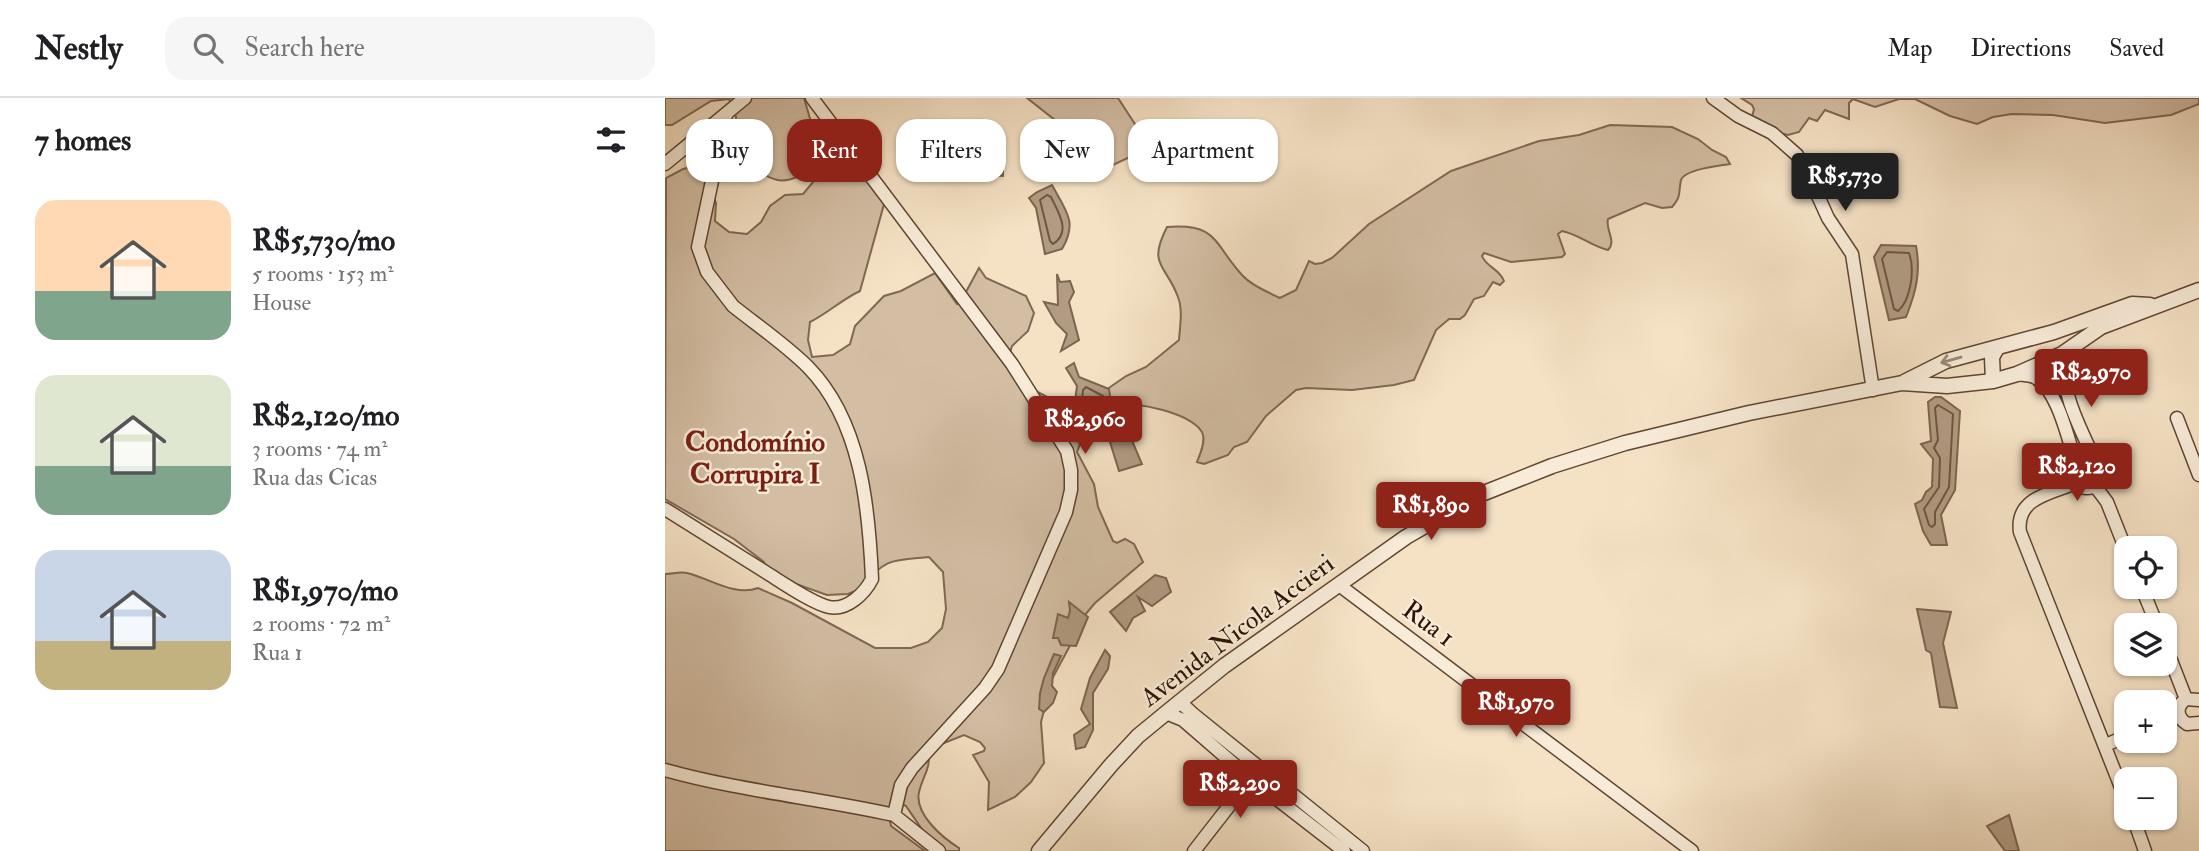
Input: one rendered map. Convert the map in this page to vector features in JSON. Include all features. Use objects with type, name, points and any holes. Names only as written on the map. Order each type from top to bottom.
[{"type":"street","points":[[665,164],[745,98]]},
{"type":"street","points":[[812,98],[1012,364],[1066,451],[1071,470],[1071,490],[1066,512],[997,669],[985,688],[912,768],[901,785],[894,815]]},
{"type":"street","points":[[1713,98],[1738,116],[1772,133],[1797,155],[1828,218],[1852,254],[1873,390]]},
{"type":"street","points":[[665,509],[793,590],[829,607],[842,607],[852,602],[872,579],[865,507],[855,453],[845,422],[823,385],[808,367],[733,306],[707,272],[698,247],[726,115]]},
{"type":"street","name":"Avenida Nicola Accieri","points":[[1902,383],[1947,386],[1993,381],[2017,374],[2062,354],[2101,327],[2199,290]]},
{"type":"street","name":"Avenida Nicola Accieri","points":[[1039,851],[1138,736],[1224,666],[1428,524],[1479,495],[1529,474],[1625,443],[1737,416],[1902,383],[1946,361],[2054,332],[2131,304],[2158,305]]},
{"type":"street","points":[[2054,332],[2059,339],[2062,354],[2062,379],[2066,393],[2101,475],[2095,486]]},
{"type":"street","points":[[1993,381],[1992,357],[1997,348]]},
{"type":"street","points":[[2017,374],[2035,377],[2046,386],[2057,407],[2077,467]]},
{"type":"street","points":[[2177,418],[2199,475]]},
{"type":"street","points":[[2095,486],[2085,488],[2076,483],[2074,473],[2077,467],[2087,462],[2098,467]]},
{"type":"street","points":[[2076,483],[2026,504],[2020,512],[2018,522],[2114,767]]},
{"type":"street","points":[[2095,486],[2107,502],[2120,536]]},
{"type":"street","name":"Rua 1","points":[[1339,585],[1692,851]]},
{"type":"street","points":[[2177,668],[2193,699],[2181,703],[2178,714],[2183,722],[2198,727]]},
{"type":"street","points":[[1180,702],[1363,851]]},
{"type":"street","points":[[1166,713],[1183,720],[1251,779],[1344,851]]},
{"type":"street","points":[[2106,745],[2114,741]]},
{"type":"street","points":[[1194,851],[1260,768]]},
{"type":"street","points":[[665,770],[715,784],[845,804],[894,815],[939,851]]},
{"type":"street","points":[[2138,830],[2145,851]]},
{"type":"shaded area","points":[[665,98],[804,98],[810,119],[787,119],[787,180],[782,180],[773,179],[773,119],[736,119],[729,99],[711,101],[672,125],[665,125]]},
{"type":"shaded area","points":[[1027,98],[1118,98],[1132,119],[1128,119],[1128,158],[1114,165],[1114,119],[1054,119]]},
{"type":"shaded area","points":[[1741,98],[2199,98],[2199,104],[2171,115],[2105,123],[2053,115],[2012,114],[1993,117],[1977,124],[1950,116],[1915,99],[1899,99],[1875,107],[1853,99],[1849,103],[1849,119],[1825,110],[1817,121],[1809,118],[1799,132],[1788,135],[1753,126],[1751,121],[1754,109]]},
{"type":"shaded area","points":[[1610,125],[1672,127],[1698,139],[1726,157],[1730,164],[1684,176],[1672,207],[1662,208],[1645,203],[1608,219],[1611,243],[1608,250],[1562,231],[1558,234],[1565,254],[1562,257],[1511,262],[1484,253],[1484,260],[1504,281],[1500,285],[1493,282],[1484,296],[1474,299],[1465,315],[1460,319],[1449,319],[1436,330],[1414,380],[1352,390],[1296,390],[1266,416],[1247,442],[1234,447],[1228,455],[1204,464],[1197,462],[1203,442],[1203,435],[1198,427],[1163,410],[1122,404],[1107,409],[1095,419],[1077,452],[1094,484],[1098,507],[1113,541],[1117,543],[1125,539],[1134,544],[1143,562],[1095,603],[1079,622],[1073,640],[1052,679],[1041,722],[1044,763],[1031,782],[1015,797],[988,810],[989,782],[973,755],[984,751],[985,748],[980,742],[964,735],[929,749],[928,768],[919,792],[921,809],[931,824],[959,848],[959,851],[942,851],[932,844],[906,806],[900,803],[889,816],[891,826],[925,851],[665,851],[665,574],[685,572],[731,589],[758,588],[792,603],[875,648],[911,648],[928,642],[942,628],[946,609],[943,572],[929,557],[891,562],[878,570],[865,587],[848,594],[827,595],[768,574],[764,562],[734,539],[665,499],[666,178],[686,168],[686,182],[708,182],[716,203],[715,221],[729,232],[747,234],[761,222],[770,206],[785,195],[803,194],[813,182],[874,182],[886,197],[860,291],[810,322],[808,340],[812,357],[833,355],[850,344],[855,326],[884,296],[901,291],[935,273],[957,304],[979,268],[986,278],[1026,296],[1034,313],[1028,331],[1012,346],[1007,363],[1015,380],[1051,399],[1093,399],[1126,376],[1146,367],[1179,340],[1180,302],[1159,258],[1161,240],[1167,227],[1197,228],[1206,232],[1247,280],[1280,298],[1296,290],[1309,261],[1315,264],[1332,258],[1369,224],[1451,171],[1539,141],[1579,135]]},
{"type":"water","points":[[1052,185],[1066,210],[1070,224],[1062,249],[1045,254],[1036,208],[1029,198]]},
{"type":"water","points":[[1881,245],[1916,246],[1917,282],[1906,317],[1889,320],[1874,257]]},
{"type":"water","points":[[1057,274],[1060,282],[1070,281],[1074,292],[1069,302],[1079,340],[1061,351],[1067,334],[1056,323],[1044,302],[1058,305]]},
{"type":"water","points":[[1074,363],[1079,377],[1109,389],[1112,409],[1089,427],[1075,401],[1077,386],[1066,368]]},
{"type":"water","points":[[1935,397],[1941,397],[1960,411],[1955,490],[1941,515],[1947,545],[1931,545],[1923,531],[1915,504],[1922,500],[1932,487],[1933,459],[1921,444],[1931,441],[1928,402]]},
{"type":"water","points":[[1119,434],[1130,436],[1142,464],[1119,471],[1110,442]]},
{"type":"water","points":[[1155,575],[1166,578],[1171,592],[1152,606],[1138,597],[1145,611],[1133,618],[1126,631],[1110,612]]},
{"type":"water","points":[[1069,602],[1088,617],[1076,646],[1061,645],[1058,638],[1053,638],[1058,614],[1068,618]]},
{"type":"water","points":[[1917,609],[1951,612],[1943,643],[1957,708],[1940,707],[1931,653],[1926,650]]},
{"type":"water","points":[[1105,650],[1110,656],[1108,669],[1093,693],[1093,730],[1085,747],[1076,749],[1074,735],[1090,724],[1081,709],[1090,678]]},
{"type":"water","points":[[1054,654],[1061,656],[1053,673],[1052,686],[1057,692],[1053,703],[1044,712],[1039,709],[1040,693]]},
{"type":"water","points":[[2009,815],[2019,851],[2005,851],[1987,826]]},
{"type":"district","name":"Condomínio Corrupira I","points":[[755,457]]}]
